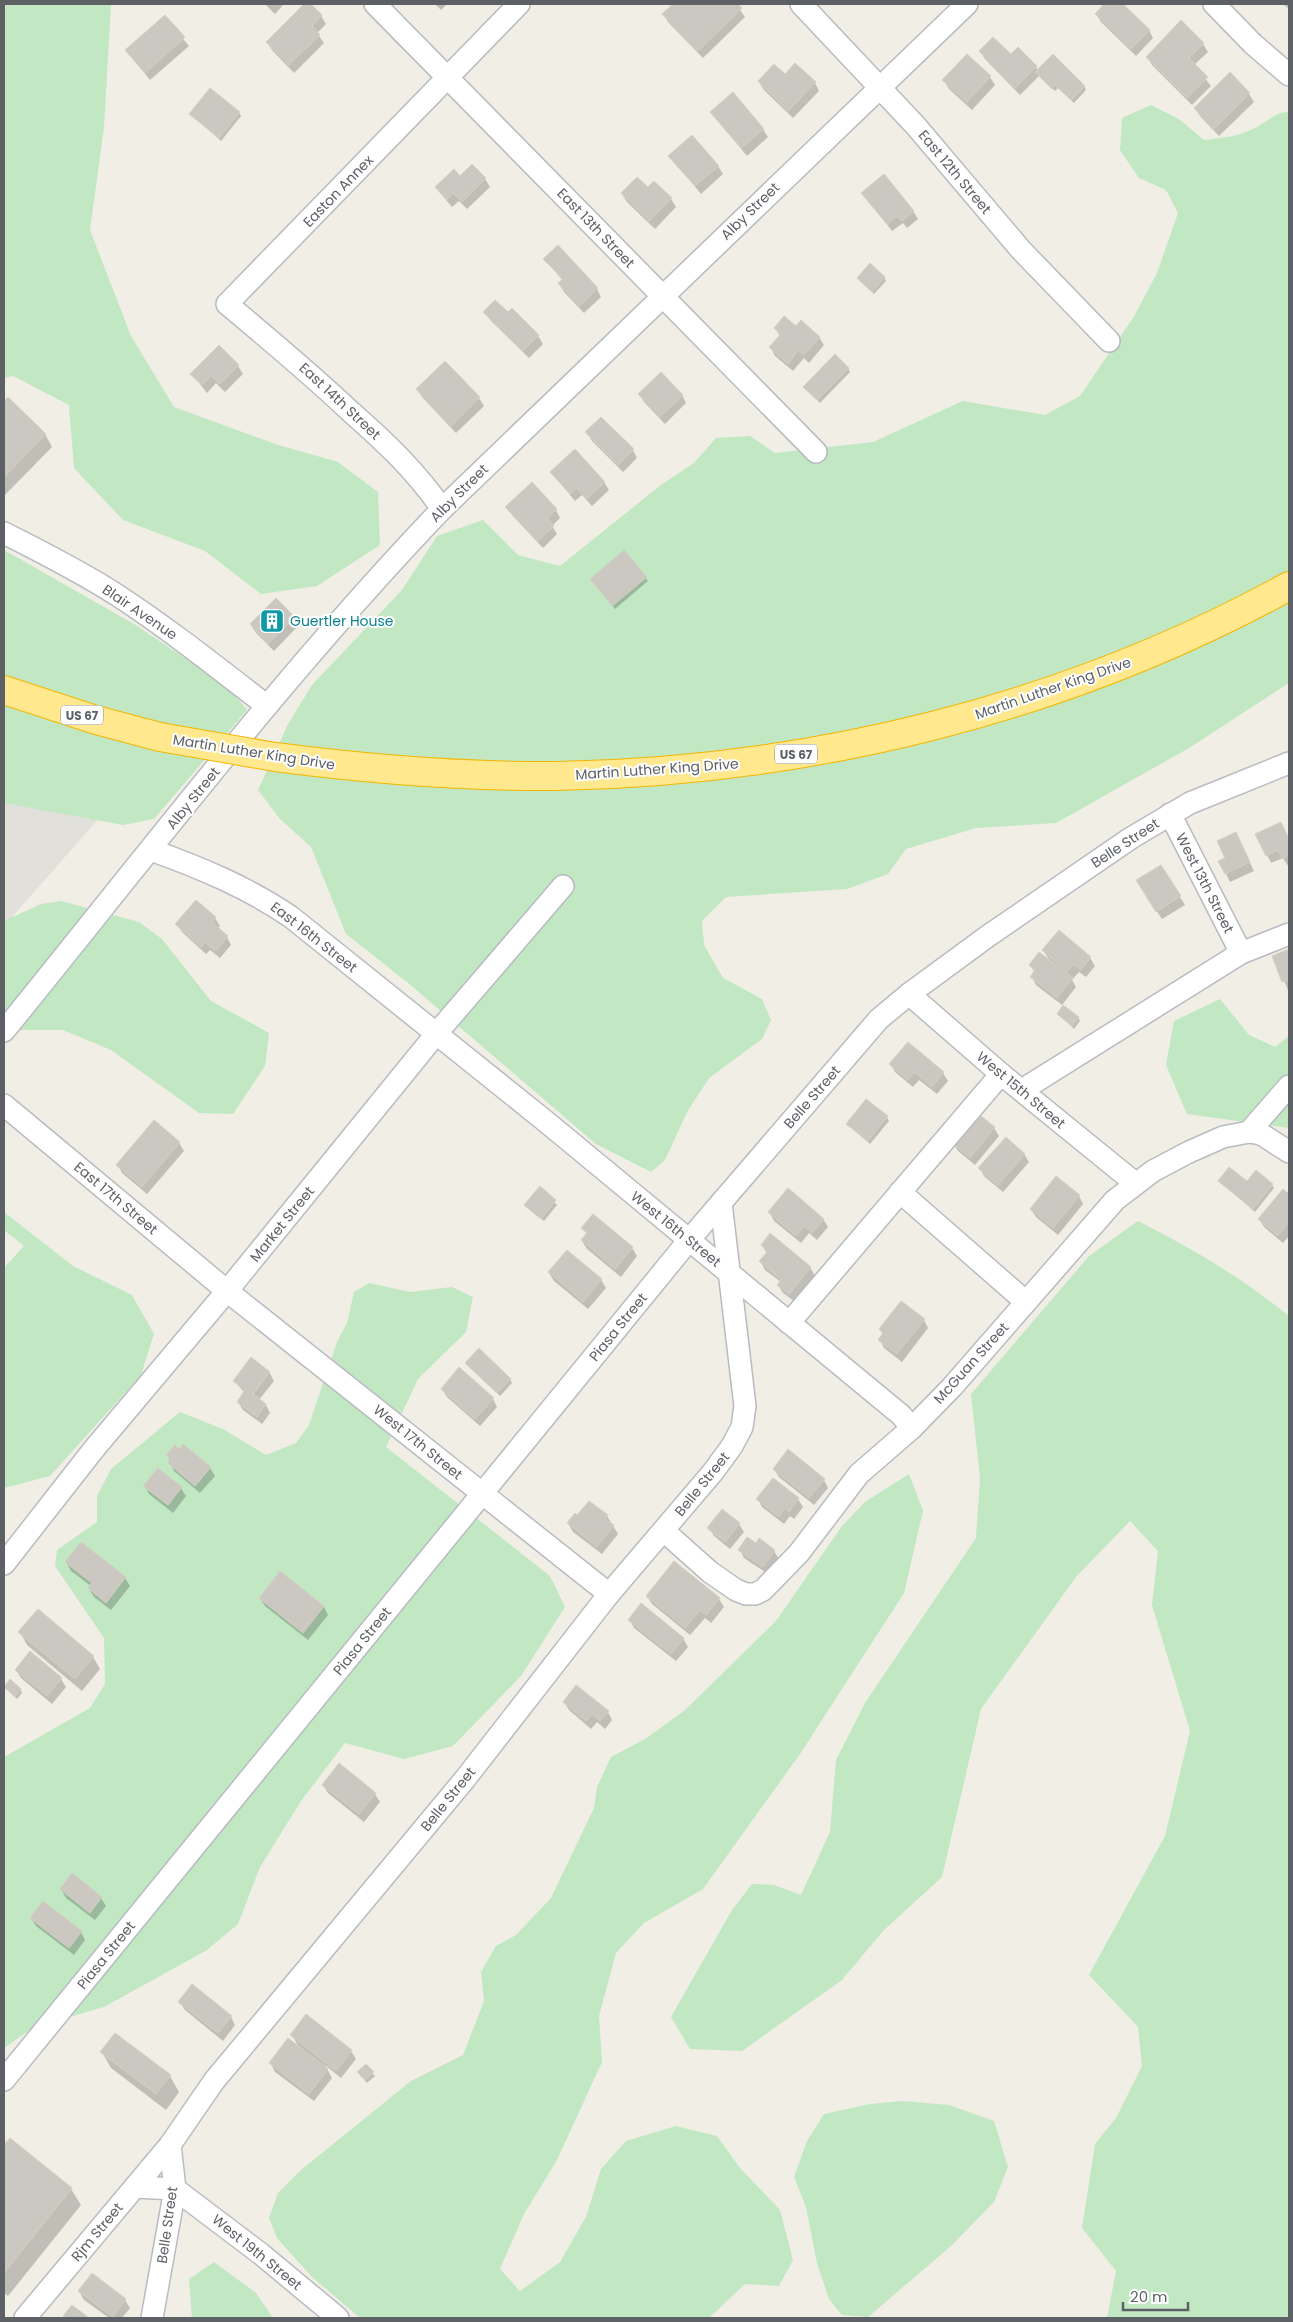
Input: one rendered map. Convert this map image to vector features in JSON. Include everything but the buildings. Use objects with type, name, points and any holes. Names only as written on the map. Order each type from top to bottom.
[{"type":"highway","name":"Martin Luther King Drive","points":[[4,690],[96,720],[160,737],[275,757],[328,764],[443,773],[549,776],[601,774],[759,760],[858,743],[942,724],[1017,702],[1094,676],[1162,650],[1234,616],[1289,586]]},
{"type":"street","name":"East 13th Street","points":[[375,4],[816,452]]},
{"type":"street","name":"Easton Annex","points":[[227,304],[519,4]]},
{"type":"street","name":"East 12th Street","points":[[801,4],[880,86],[1021,250],[1109,340]]},
{"type":"street","name":"Alby Street","points":[[4,1031],[267,706],[389,565],[442,508],[967,4]]},
{"type":"street","points":[[1214,4],[1253,44],[1289,76]]},
{"type":"street","name":"East 14th Street","points":[[227,304],[293,358],[376,434],[427,487],[442,508]]},
{"type":"street","name":"Blair Avenue","points":[[4,533],[67,565],[117,595],[267,706]]},
{"type":"street","name":"Belle Street","points":[[152,2318],[174,2189],[170,2145],[214,2081],[465,1779],[609,1594],[713,1472],[732,1446],[742,1427],[745,1406],[721,1203],[880,1019],[909,994],[1004,925],[1131,838],[1170,814],[1226,787],[1289,762]]},
{"type":"street","name":"West 13th Street","points":[[1170,814],[1240,953]]},
{"type":"street","name":"East 16th Street","points":[[151,850],[206,870],[262,897],[291,917],[436,1034]]},
{"type":"street","name":"Market Street","points":[[4,1564],[94,1449],[228,1290],[436,1034],[563,886]]},
{"type":"street","points":[[1022,1090],[1240,953],[1289,934]]},
{"type":"street","name":"West 15th Street","points":[[909,994],[1001,1074],[1135,1183]]},
{"type":"street","name":"West 16th Street","points":[[436,1034],[730,1273],[901,1415],[912,1428]]},
{"type":"street","points":[[789,1323],[1001,1074]]},
{"type":"street","points":[[1249,1132],[1289,1086]]},
{"type":"street","name":"East 17th Street","points":[[4,1105],[228,1290]]},
{"type":"street","points":[[1249,1132],[1261,1134],[1289,1152]]},
{"type":"street","name":"McGuan Street","points":[[664,1531],[710,1572],[736,1590],[746,1594],[754,1594],[771,1583],[799,1553],[859,1474],[912,1428],[952,1387],[1115,1200],[1135,1183],[1206,1144],[1230,1135],[1249,1132]]},
{"type":"street","points":[[900,1192],[1026,1302]]},
{"type":"street","name":"Piasa Street","points":[[4,2080],[721,1203]]},
{"type":"street","name":"West 17th Street","points":[[228,1290],[609,1594]]},
{"type":"street","name":"Rjm Street","points":[[25,2318],[170,2145]]},
{"type":"street","points":[[135,2187],[174,2189]]},
{"type":"street","name":"West 19th Street","points":[[174,2189],[261,2254],[338,2318]]},
{"type":"shaded area","points":[[4,759],[124,790],[4,926]]},
{"type":"green space","points":[[4,4],[111,4],[104,127],[90,230],[131,336],[174,407],[275,444],[338,462],[378,492],[380,545],[317,586],[261,594],[205,551],[123,520],[74,468],[69,405],[13,376],[4,378]]},
{"type":"green space","points":[[1151,105],[1179,119],[1204,140],[1240,134],[1256,128],[1274,116],[1289,112],[1289,683],[1189,748],[1056,823],[976,828],[906,849],[888,874],[847,889],[726,897],[702,921],[704,945],[723,978],[762,999],[771,1020],[762,1039],[709,1078],[687,1112],[665,1160],[651,1172],[596,1144],[407,982],[346,934],[311,847],[280,819],[258,790],[288,724],[312,685],[402,590],[437,536],[483,520],[518,555],[560,566],[661,485],[694,463],[716,438],[750,436],[775,453],[873,442],[963,401],[1045,415],[1080,396],[1133,318],[1157,273],[1178,213],[1166,190],[1139,178],[1120,150],[1122,118]]},
{"type":"green space","points":[[4,550],[134,624],[228,687],[247,710],[154,819],[123,825],[4,803]]},
{"type":"green space","points":[[61,901],[139,922],[162,939],[211,1001],[269,1033],[265,1066],[233,1114],[199,1113],[111,1050],[63,1030],[17,1030],[4,1037],[4,921],[41,904]]},
{"type":"green space","points":[[1220,999],[1249,1035],[1275,1047],[1289,1036],[1289,1128],[1187,1114],[1166,1065],[1174,1021]]},
{"type":"green space","points":[[4,1212],[73,1266],[132,1295],[154,1334],[141,1375],[50,1476],[4,1488],[4,1268],[24,1246],[4,1230]]},
{"type":"green space","points":[[1138,1221],[1216,1264],[1289,1316],[1289,2318],[1107,2318],[1116,2271],[1082,2228],[1095,2144],[1116,2118],[1142,2066],[1138,2027],[1089,1975],[1165,1836],[1190,1731],[1152,1605],[1158,1551],[1130,1521],[1076,1577],[981,1709],[942,1877],[883,1931],[842,1980],[742,2051],[690,2049],[671,2017],[732,1910],[752,1884],[774,1885],[801,1895],[830,1832],[836,1760],[865,1703],[976,1538],[980,1478],[971,1394],[1089,1256]]},
{"type":"green space","points":[[369,1283],[410,1292],[452,1287],[473,1297],[466,1332],[418,1379],[386,1447],[550,1576],[565,1607],[521,1676],[453,1746],[404,1759],[345,1743],[301,1801],[260,1867],[238,1924],[207,1950],[104,2007],[34,2027],[4,2048],[4,1757],[90,1708],[105,1684],[104,1638],[55,1566],[57,1550],[97,1522],[97,1496],[111,1469],[180,1412],[223,1429],[266,1455],[296,1443],[309,1425],[337,1342],[347,1323],[354,1292]]},
{"type":"green space","points":[[909,1474],[923,1511],[904,1593],[800,1754],[703,1889],[644,1923],[616,1953],[599,2016],[602,2062],[557,2160],[524,2214],[500,2269],[520,2291],[560,2262],[586,2217],[601,2169],[626,2141],[676,2126],[717,2136],[740,2168],[780,2210],[793,2260],[779,2286],[745,2284],[709,2318],[360,2318],[312,2277],[277,2238],[269,2218],[278,2193],[301,2170],[411,2081],[463,2055],[484,2001],[481,1972],[496,1946],[516,1935],[551,1898],[594,1808],[597,1787],[611,1757],[645,1739],[684,1711],[776,1621],[842,1526],[865,1502]]},
{"type":"green space","points":[[903,2101],[949,2105],[994,2121],[1008,2167],[994,2202],[951,2246],[868,2317],[842,2315],[829,2299],[817,2263],[806,2207],[794,2177],[807,2141],[824,2114],[870,2104]]},
{"type":"green space","points":[[214,2262],[256,2293],[273,2318],[192,2318],[189,2279]]},
{"type":"place","name":"Guertler House","points":[[272,621]]}]
